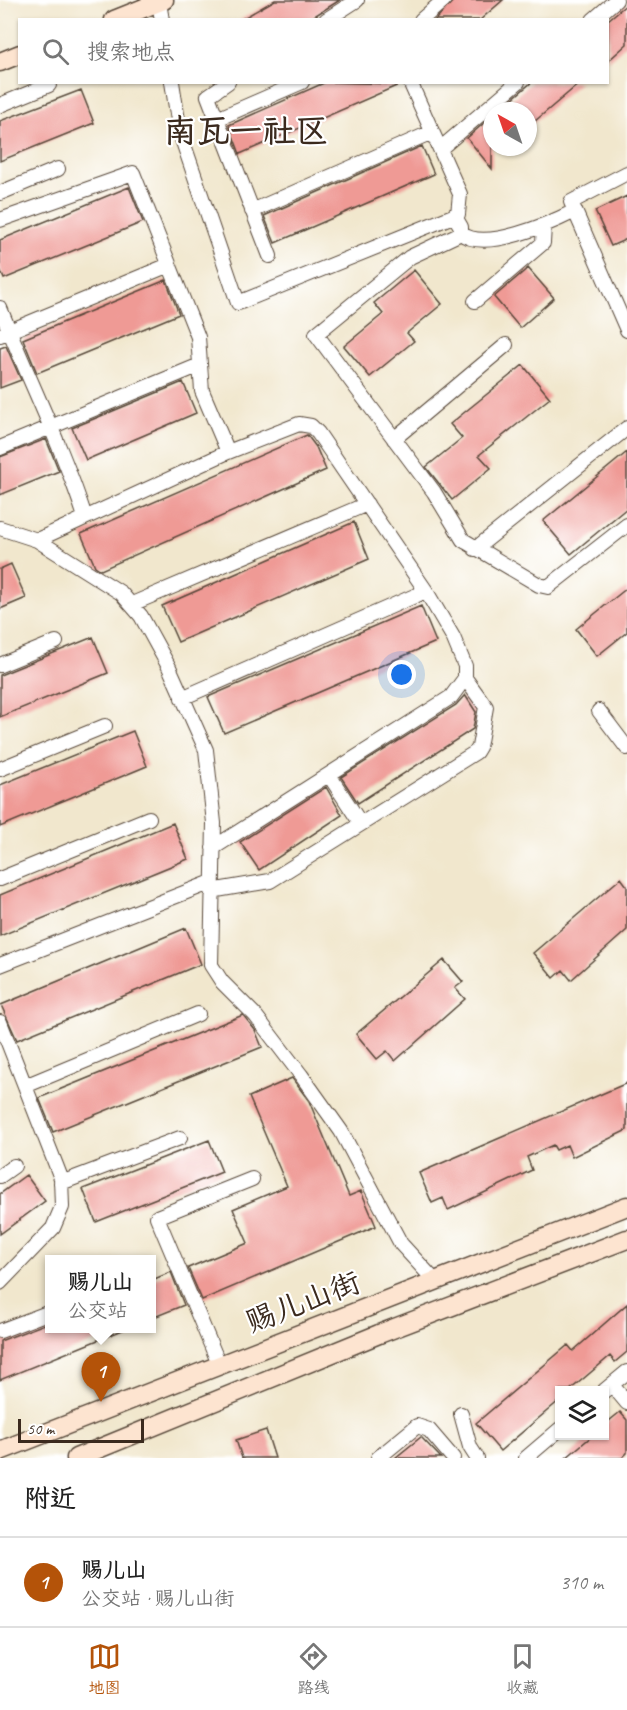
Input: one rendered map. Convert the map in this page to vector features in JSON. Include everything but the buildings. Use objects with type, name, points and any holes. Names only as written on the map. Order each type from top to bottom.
[{"type":"main road","points":[[121,18],[162,7]]},
{"type":"main road","points":[[0,62],[18,55]]},
{"type":"main road","name":"赐儿山街","points":[[0,1451],[627,1206]]},
{"type":"main road","name":"赐儿山街","points":[[76,1458],[379,1334],[627,1239]]},
{"type":"main road","points":[[219,1364],[232,1395]]},
{"type":"street","points":[[329,18],[357,0]]},
{"type":"street","points":[[423,18],[444,0]]},
{"type":"street","points":[[595,18],[616,0]]},
{"type":"street","points":[[172,84],[180,133],[238,303],[458,214],[460,194],[411,84]]},
{"type":"street","points":[[225,84],[208,96],[270,256]]},
{"type":"street","points":[[217,119],[297,84]]},
{"type":"street","points":[[440,148],[516,84]]},
{"type":"street","points":[[0,105],[49,86]]},
{"type":"street","points":[[252,211],[432,132]]},
{"type":"street","points":[[0,193],[58,169]]},
{"type":"street","points":[[0,220],[133,173],[198,338],[202,391],[228,452]]},
{"type":"street","points":[[627,173],[571,202],[627,330]]},
{"type":"street","points":[[575,212],[520,235],[474,239],[461,233],[410,257],[316,334],[434,492],[457,534],[475,549],[539,585],[548,587],[627,525]]},
{"type":"street","points":[[454,215],[461,227],[461,233]]},
{"type":"street","points":[[475,301],[543,243],[544,226]]},
{"type":"street","points":[[5,333],[169,265]]},
{"type":"street","points":[[0,308],[5,333],[51,428],[85,518]]},
{"type":"street","points":[[394,439],[506,345]]},
{"type":"street","points":[[0,448],[200,366]]},
{"type":"street","points":[[0,965],[212,886],[270,881],[479,747],[486,707],[465,678],[465,666],[453,637],[426,591],[311,426],[299,424],[228,452],[37,540]]},
{"type":"street","points":[[475,549],[627,428]]},
{"type":"street","points":[[132,604],[367,504]]},
{"type":"street","points":[[0,528],[37,540],[97,576],[121,593],[132,604],[147,626],[206,750],[214,823],[211,965],[222,982],[255,1015],[308,1084],[341,1131],[401,1244],[435,1281]]},
{"type":"street","points":[[182,698],[426,591]]},
{"type":"street","points":[[0,665],[56,642]]},
{"type":"street","points":[[213,848],[451,697],[465,678]]},
{"type":"street","points":[[599,711],[627,748]]},
{"type":"street","points":[[0,770],[105,726]]},
{"type":"street","points":[[329,774],[361,824]]},
{"type":"street","points":[[0,879],[150,818]]},
{"type":"street","points":[[25,1086],[198,1014]]},
{"type":"street","points":[[0,1022],[61,1184],[62,1207],[54,1228],[0,1283]]},
{"type":"street","points":[[61,1184],[180,1138]]},
{"type":"street","points":[[0,1176],[14,1166]]},
{"type":"street","points":[[219,1364],[157,1217],[252,1179]]},
{"type":"street","points":[[0,1331],[45,1314]]},
{"type":"street","points":[[609,1387],[627,1372]]},
{"type":"street","points":[[609,1389],[627,1403]]},
{"type":"street","points":[[461,1414],[470,1448],[477,1458]]},
{"type":"street","points":[[378,1458],[417,1426],[429,1430],[453,1458]]},
{"type":"street","points":[[526,1458],[555,1434]]},
{"type":"place","name":"赐儿山","points":[[101,1402]]},
{"type":"district","name":"南瓦一社区","points":[[246,130]]}]
